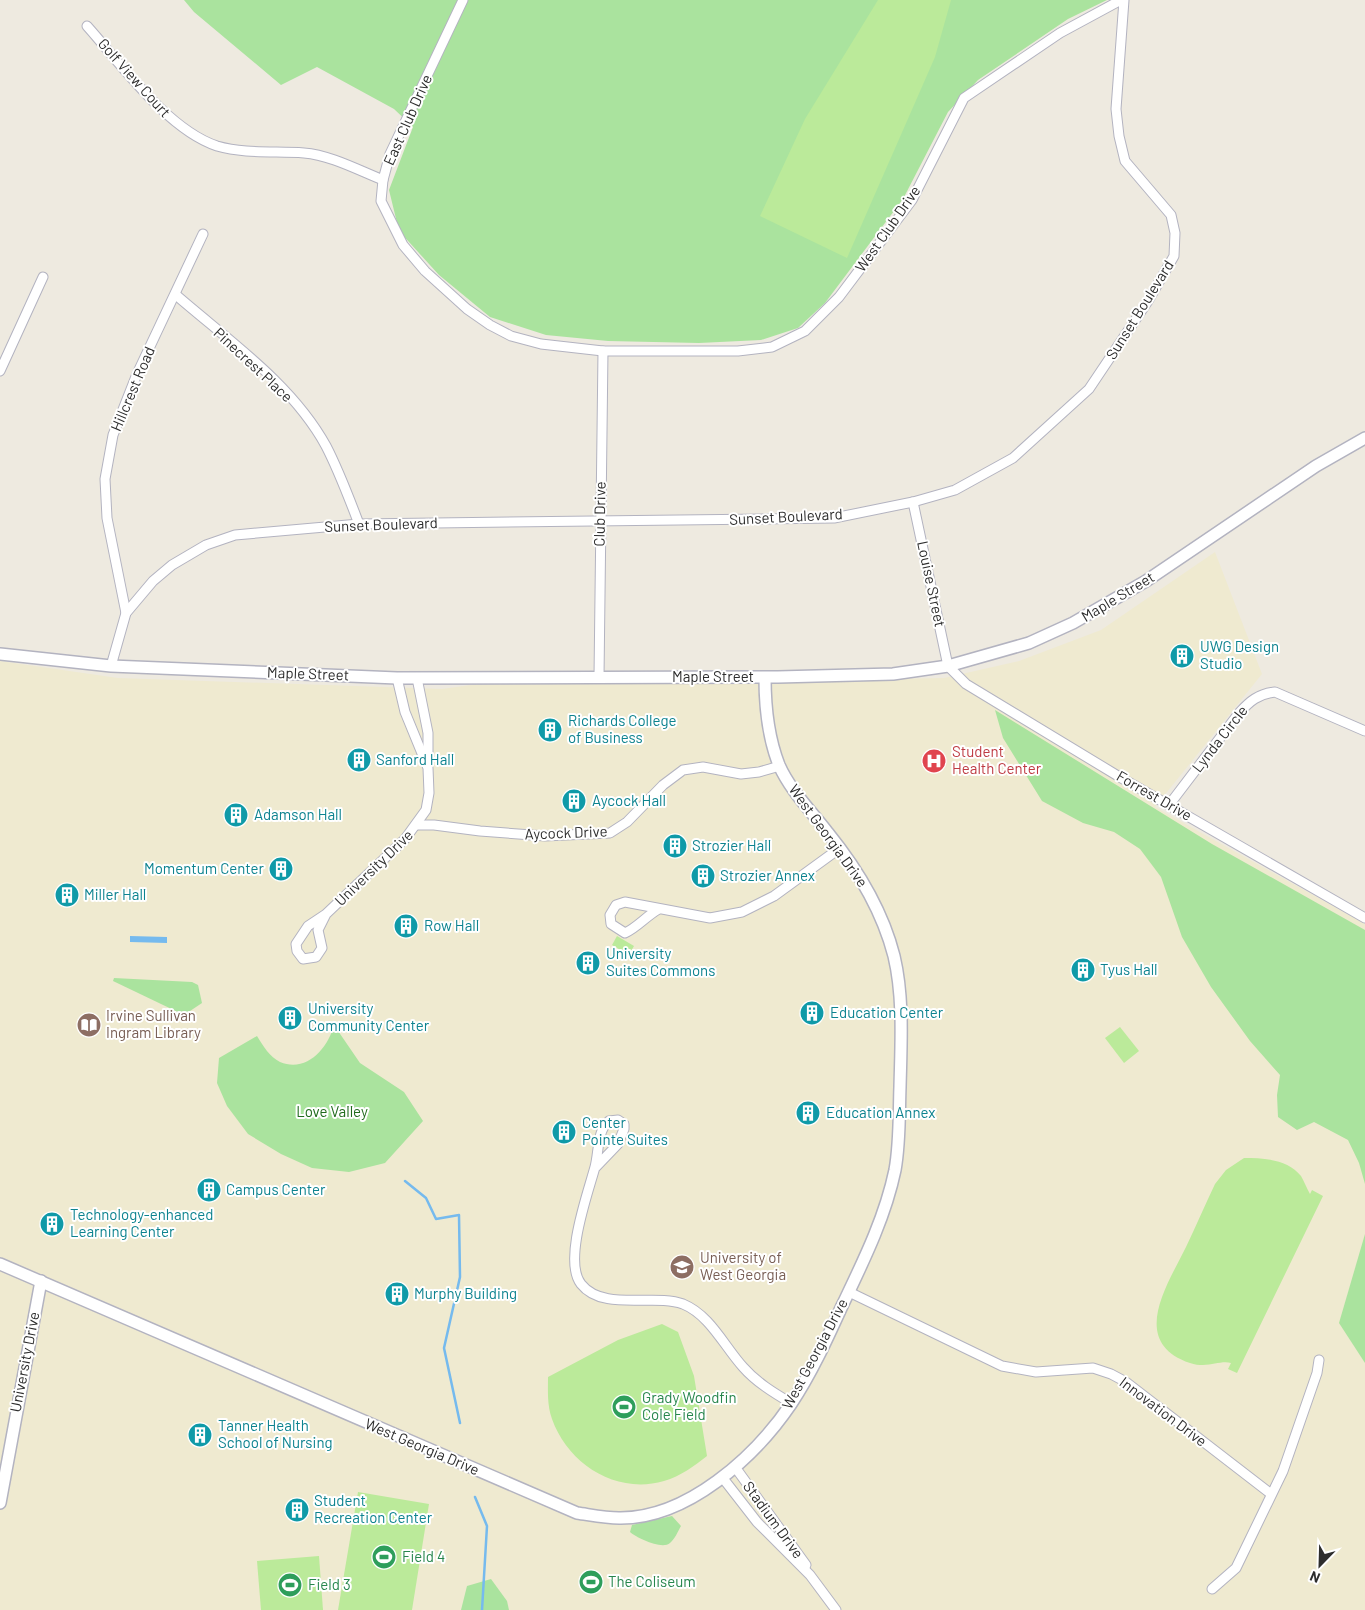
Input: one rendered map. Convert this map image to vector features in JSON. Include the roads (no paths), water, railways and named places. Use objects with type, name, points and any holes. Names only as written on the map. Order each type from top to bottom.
[{"type":"street","name":"East Club Drive","points":[[463,0],[390,154],[383,180],[381,201],[403,245],[425,271],[467,309],[490,325],[511,336],[541,344],[603,351]]},
{"type":"street","name":"West Club Drive","points":[[603,351],[738,351],[772,347],[805,331],[839,297],[912,200],[964,98],[1060,33],[1123,0]]},
{"type":"street","name":"Sunset Boulevard","points":[[111,666],[126,613],[153,581],[172,565],[206,545],[235,535],[359,524],[834,518],[913,502],[955,490],[1013,458],[1089,389],[1148,301],[1174,256],[1175,233],[1171,215],[1125,160],[1119,136],[1116,109],[1123,0]]},
{"type":"street","name":"Golf View Court","points":[[87,26],[172,121],[202,140],[232,149],[306,153],[350,166],[383,180]]},
{"type":"street","name":"Hillcrest Road","points":[[126,613],[107,518],[105,479],[113,434],[138,374],[203,234]]},
{"type":"street","points":[[0,371],[42,276]]},
{"type":"street","name":"Pinecrest Place","points":[[176,295],[278,384],[304,414],[325,445],[359,524]]},
{"type":"street","name":"Club Drive","points":[[599,677],[599,522],[603,351]]},
{"type":"street","name":"Maple Street","points":[[0,654],[111,666],[396,678],[765,678],[893,674],[948,666],[1029,643],[1073,623],[1146,581],[1316,466],[1365,438]]},
{"type":"street","name":"Louise Street","points":[[913,502],[948,666]]},
{"type":"street","name":"Forrest Drive","points":[[948,666],[966,684],[1169,806],[1365,918]]},
{"type":"street","name":"University Drive","points":[[326,914],[319,927],[322,948],[316,956],[303,958],[297,951],[296,944],[308,926],[326,914],[405,839],[417,825],[426,810],[429,793],[428,768],[405,712],[396,678]]},
{"type":"street","points":[[417,678],[428,733],[428,768]]},
{"type":"street","name":"West Georgia Drive","points":[[0,1264],[577,1513],[619,1518],[646,1515],[678,1504],[722,1478],[751,1452],[791,1404],[849,1292],[874,1238],[895,1168],[899,1134],[901,1046],[899,983],[882,917],[862,878],[792,787],[780,766],[769,731],[765,678]]},
{"type":"street","name":"Lynda Circle","points":[[1169,806],[1238,713],[1251,699],[1264,693],[1275,692],[1365,731]]},
{"type":"street","name":"Aycock Drive","points":[[417,825],[434,824],[521,834],[610,833],[627,822],[662,785],[683,770],[703,767],[741,774],[759,772],[780,766]]},
{"type":"street","points":[[659,909],[647,916],[632,930],[625,933],[611,924],[610,915],[616,905],[626,902],[710,918],[742,912],[774,896],[840,848]]},
{"type":"street","points":[[595,1168],[621,1137],[624,1124],[618,1120],[609,1121],[603,1128],[595,1168],[578,1227],[575,1273],[581,1284],[592,1293],[601,1297],[626,1300],[666,1300],[695,1310],[711,1326],[749,1373],[791,1404]]},
{"type":"street","name":"University Drive","points":[[0,1503],[41,1281]]},
{"type":"street","name":"Innovation Drive","points":[[849,1292],[1002,1366],[1036,1372],[1093,1368],[1111,1374],[1126,1382],[1270,1494]]},
{"type":"street","points":[[1212,1589],[1236,1568],[1270,1494],[1283,1471],[1317,1373],[1319,1360]]},
{"type":"street","name":"Stadium Drive","points":[[735,1467],[805,1564],[810,1575]]},
{"type":"street","name":"Stadium Drive","points":[[722,1478],[758,1522],[810,1575],[836,1610]]},
{"type":"water","points":[[130,936],[167,937],[167,943],[130,942]]},
{"type":"waterway","points":[[405,1181],[426,1198],[436,1219],[459,1215],[460,1277],[444,1348],[460,1423]]},
{"type":"waterway","points":[[475,1497],[487,1526],[482,1610]]},
{"type":"place","name":"UWG Design Studio","points":[[1182,656]]},
{"type":"place","name":"Richards College of Business","points":[[550,730]]},
{"type":"place","name":"Sanford Hall","points":[[359,760]]},
{"type":"place","name":"Student Health Center","points":[[934,761]]},
{"type":"place","name":"Aycock Hall","points":[[574,801]]},
{"type":"place","name":"Adamson Hall","points":[[236,815]]},
{"type":"place","name":"Strozier Hall","points":[[675,846]]},
{"type":"place","name":"Momentum Center","points":[[281,869]]},
{"type":"place","name":"Strozier Annex","points":[[703,876]]},
{"type":"place","name":"Miller Hall","points":[[67,895]]},
{"type":"place","name":"Row Hall","points":[[406,926]]},
{"type":"place","name":"University Suites Commons","points":[[588,963]]},
{"type":"place","name":"Tyus Hall","points":[[1083,970]]},
{"type":"place","name":"Education Center","points":[[812,1013]]},
{"type":"place","name":"University Community Center","points":[[290,1018]]},
{"type":"place","name":"Irvine Sullivan Ingram Library","points":[[89,1025]]},
{"type":"place","name":"Education Annex","points":[[808,1113]]},
{"type":"place","name":"Center Pointe Suites","points":[[564,1132]]},
{"type":"place","name":"Campus Center","points":[[209,1190]]},
{"type":"place","name":"Technology-enhanced Learning Center","points":[[52,1224]]},
{"type":"place","name":"University of West Georgia","points":[[682,1267]]},
{"type":"place","name":"Murphy Building","points":[[397,1294]]},
{"type":"place","name":"Grady Woodfin Cole Field","points":[[624,1407]]},
{"type":"place","name":"Tanner Health School of Nursing","points":[[200,1435]]},
{"type":"place","name":"Student Recreation Center","points":[[297,1510]]},
{"type":"place","name":"Field 4","points":[[384,1557]]},
{"type":"place","name":"The Coliseum","points":[[591,1582]]},
{"type":"place","name":"Field 3","points":[[290,1585]]},
{"type":"park label","name":"Love Valley","points":[[332,1112]]}]
